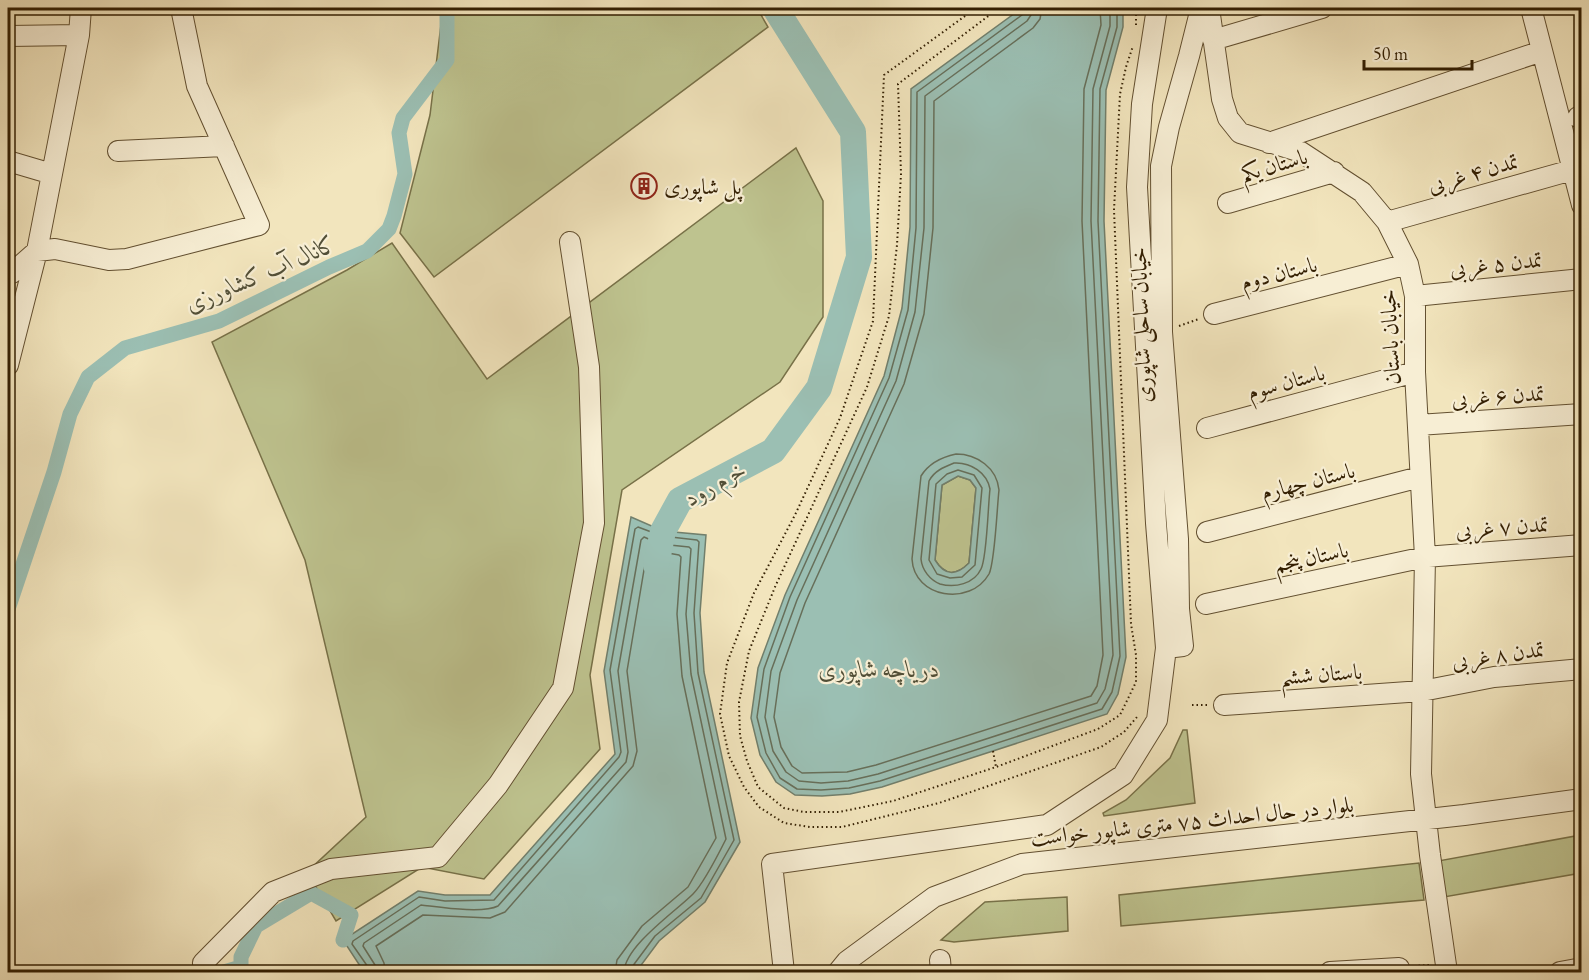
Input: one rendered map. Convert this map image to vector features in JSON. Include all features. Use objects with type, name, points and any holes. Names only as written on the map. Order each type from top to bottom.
[{"type":"street","points":[[8,365],[37,251],[79,35],[81,8]]},
{"type":"street","points":[[8,272],[12,273],[37,251],[55,249],[102,259],[127,259],[259,225],[197,86],[181,8]]},
{"type":"street","name":"خیابان ساحلی شاپوری","points":[[1156,8],[1142,104],[1137,188],[1153,333],[1174,647]]},
{"type":"street","name":"خیابان ساحلی شاپوری","points":[[1153,333],[1161,166],[1168,127],[1201,8]]},
{"type":"street","name":"خیابان باستان","points":[[1209,8],[1222,99],[1227,118],[1240,133],[1301,152],[1362,192],[1387,222],[1408,264],[1415,296],[1415,372],[1425,557],[1421,774],[1446,968]]},
{"type":"street","points":[[1213,40],[1322,8]]},
{"type":"street","points":[[1531,8],[1581,205]]},
{"type":"street","points":[[8,36],[79,35]]},
{"type":"street","points":[[1269,143],[1542,51]]},
{"type":"street","points":[[118,151],[224,146]]},
{"type":"street","points":[[8,161],[52,174]]},
{"type":"street","name":"تمدن ۴ غربی","points":[[1387,222],[1572,170]]},
{"type":"street","name":"باستان یکم","points":[[1228,203],[1334,172]]},
{"type":"street","points":[[205,968],[273,892],[331,869],[438,857],[498,785],[563,688],[594,523],[590,367],[570,242]]},
{"type":"street","name":"باستان دوم","points":[[1214,314],[1408,264]]},
{"type":"street","name":"تمدن ۵ غربی","points":[[1415,296],[1581,279]]},
{"type":"street","name":"باستان سوم","points":[[1207,428],[1415,372]]},
{"type":"street","name":"تمدن ۶ غربی","points":[[1419,426],[1581,414]]},
{"type":"street","name":"باستان چهارم","points":[[1207,532],[1420,477]]},
{"type":"street","name":"تمدن ۷ غربی","points":[[1425,557],[1581,545]]},
{"type":"street","name":"باستان پنجم","points":[[1206,604],[1425,557]]},
{"type":"street","name":"بلوار در حال احداث ۷۵ متری شاپور خواست","points":[[784,972],[772,864],[1047,825],[1123,775],[1157,720],[1174,647]]},
{"type":"street","name":"تمدن ۸ غربی","points":[[1422,691],[1494,677],[1581,669]]},
{"type":"street","name":"باستان ششم","points":[[1224,705],[1422,691]]},
{"type":"street","name":"بلوار در حال احداث ۷۵ متری شاپور خواست","points":[[838,972],[847,962],[934,897],[1022,864],[1426,820],[1581,799]]},
{"type":"street","points":[[1330,972],[1399,968]]},
{"type":"street","points":[[1560,972],[1581,968]]},
{"type":"path","points":[[976,8],[884,75],[873,321],[840,418],[795,515],[754,593],[727,663],[720,714],[729,756],[744,787],[759,807],[784,823],[810,827],[842,827],[939,802],[1101,747],[1124,732],[1142,712]]},
{"type":"path","points":[[999,8],[898,84],[901,174],[897,245],[889,316],[867,387],[775,587],[749,651],[739,702],[740,736],[750,770],[758,787],[784,808],[804,812],[839,812],[893,801],[996,767],[1098,729],[1120,715],[1136,682],[1136,655],[1131,624],[1114,210],[1120,94],[1135,41]]},
{"type":"path","points":[[1135,31],[1136,8]]},
{"type":"path","points":[[1153,333],[1214,314]]},
{"type":"path","points":[[993,751],[996,767]]},
{"type":"path","points":[[1399,968],[1446,968]]},
{"type":"green space","points":[[443,8],[757,8],[768,27],[434,277],[400,233],[430,115]]},
{"type":"green space","points":[[796,148],[823,201],[823,317],[780,382],[622,490],[590,675],[600,749],[484,879],[422,867],[336,921],[307,872],[366,817],[305,560],[212,342],[347,270],[392,243],[487,379]]},
{"type":"green space","points":[[958,476],[970,480],[976,488],[969,563],[960,570],[951,572],[943,569],[935,560],[942,485]]},
{"type":"green space","points":[[1183,730],[1187,730],[1195,803],[1104,816],[1103,813],[1126,800],[1170,758]]},
{"type":"green space","points":[[1581,835],[1581,873],[1444,897],[1438,861]]},
{"type":"green space","points":[[1419,863],[1424,900],[1121,926],[1119,895]]},
{"type":"green space","points":[[1067,897],[1068,931],[954,942],[941,940],[985,902]]},
{"type":"water","name":"دریاچه شاپوری","points":[[1022,8],[1123,8],[1123,27],[1106,90],[1104,221],[1126,657],[1118,694],[1107,714],[882,787],[850,794],[795,795],[776,782],[760,755],[751,718],[758,668],[785,595],[884,376],[902,308],[910,227],[911,89]],"holes":[[[958,476],[970,480],[976,488],[969,563],[960,570],[951,572],[943,569],[935,560],[942,485]]]},
{"type":"water","points":[[631,517],[663,531],[706,535],[700,613],[704,672],[740,842],[705,902],[659,941],[636,972],[364,972],[343,940],[418,891],[445,895],[490,895],[615,754],[604,671]]},
{"type":"waterway","name":"کانال آب کشاورزی","points":[[8,609],[54,472],[70,414],[88,377],[125,348],[219,321],[367,251],[389,229],[405,174],[399,133],[403,118],[447,60],[447,8]]},
{"type":"waterway","name":"خرم رود","points":[[656,565],[663,531],[680,500],[773,451],[819,388],[859,257],[853,132],[775,8]]},
{"type":"waterway","points":[[224,972],[241,967],[241,957],[256,926],[311,893],[351,915],[343,940]]},
{"type":"place","name":"پل شاپوری","points":[[644,186]]}]
